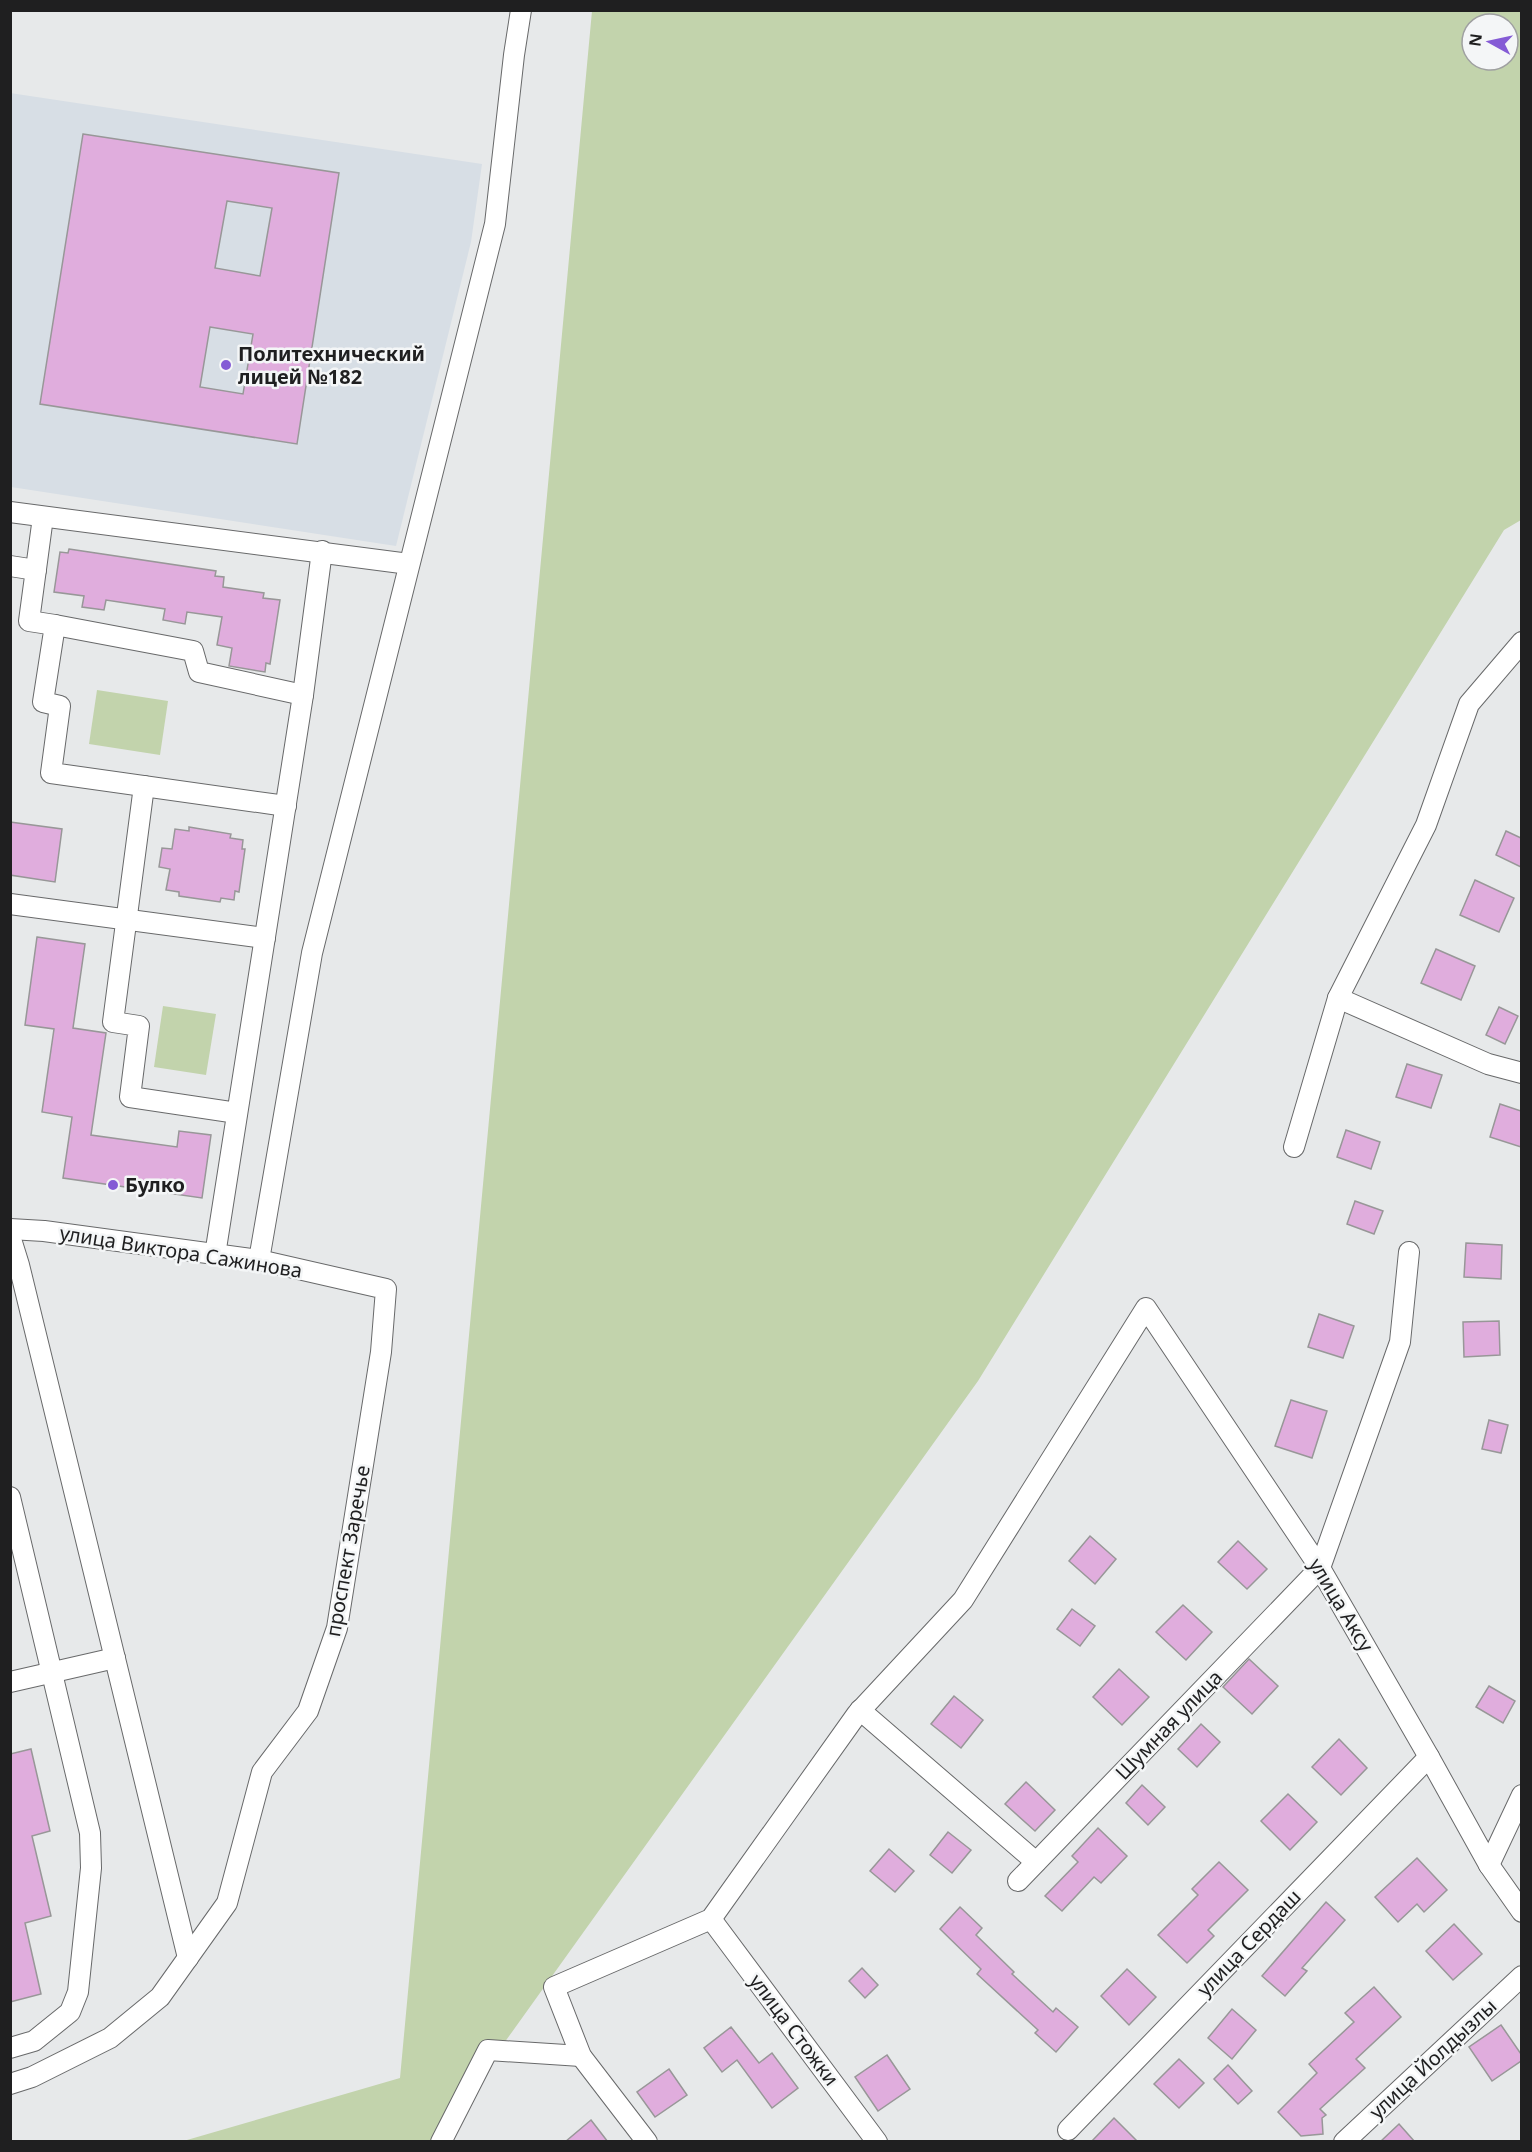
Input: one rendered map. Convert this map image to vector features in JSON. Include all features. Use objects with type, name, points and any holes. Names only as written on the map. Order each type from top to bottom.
[{"type":"street","points":[[259,1260],[312,953],[495,224],[521,10]]},
{"type":"street","points":[[10,512],[409,564]]},
{"type":"street","points":[[43,517],[29,621],[193,651],[199,672],[303,695]]},
{"type":"street","points":[[215,1255],[303,695],[322,551]]},
{"type":"street","points":[[10,566],[36,570]]},
{"type":"street","points":[[55,625],[43,702],[60,706],[51,773],[286,806]]},
{"type":"street","points":[[1294,1148],[1338,998],[1426,825],[1469,704],[1521,642]]},
{"type":"street","points":[[144,786],[113,1022],[139,1026],[130,1097],[237,1113]]},
{"type":"street","points":[[10,904],[265,938]]},
{"type":"street","points":[[1338,998],[1488,1064],[1521,1073]]},
{"type":"street","name":"улица Виктора Сажинова","points":[[10,1230],[44,1231],[259,1260],[386,1288]]},
{"type":"street","points":[[10,1236],[188,1958]]},
{"type":"street","points":[[1320,1568],[1400,1342],[1409,1252]]},
{"type":"street","name":"проспект Заречье","points":[[10,2084],[32,2077],[110,2038],[160,1997],[226,1903],[262,1772],[308,1711],[338,1628],[381,1352],[386,1288]]},
{"type":"street","name":"улица Аксу","points":[[860,1710],[963,1600],[1146,1308],[1320,1568],[1489,1865],[1521,1911]]},
{"type":"street","points":[[10,1497],[90,1833],[91,1868],[78,1992],[70,2012],[34,2041],[10,2048]]},
{"type":"street","name":"Шумная улица","points":[[1018,1881],[1320,1568]]},
{"type":"street","points":[[10,1682],[115,1658]]},
{"type":"street","points":[[647,2142],[581,2056],[554,1987],[711,1919],[860,1710],[1036,1862]]},
{"type":"street","name":"улица Сердаш","points":[[1068,2130],[1429,1757]]},
{"type":"street","points":[[1489,1865],[1521,1795]]},
{"type":"street","name":"улица Стожки","points":[[711,1919],[877,2142]]},
{"type":"street","name":"улица Йолдызлы","points":[[1344,2142],[1521,1976]]},
{"type":"street","points":[[441,2142],[488,2050],[581,2056]]},
{"type":"shaded area","name":"Политехнический лицей №182","points":[[10,93],[482,164],[471,242],[396,546],[11,487]]},
{"type":"green space","points":[[592,11],[1521,11],[1521,520],[1504,530],[978,1381],[434,2141],[180,2142],[400,2078]]},
{"type":"green space","points":[[97,690],[168,701],[160,755],[89,744]]},
{"type":"green space","points":[[163,1006],[216,1014],[206,1075],[154,1067]]},
{"type":"building","points":[[83,134],[339,173],[297,444],[40,404]],"holes":[[[227,201],[272,208],[260,276],[215,268]],[[210,327],[253,334],[243,394],[200,387]]]},
{"type":"building","points":[[69,549],[216,571],[215,576],[224,577],[223,587],[264,593],[263,598],[280,600],[270,664],[266,663],[265,672],[229,666],[232,648],[217,645],[222,617],[187,612],[185,624],[163,620],[165,609],[106,600],[104,610],[82,607],[84,596],[54,592],[60,552],[68,553]]},
{"type":"building","points":[[10,822],[62,829],[55,882],[10,875]]},
{"type":"building","points":[[189,827],[231,834],[230,838],[243,840],[242,849],[245,849],[239,892],[235,891],[234,900],[221,898],[220,902],[179,896],[179,892],[166,890],[170,869],[159,867],[162,848],[172,849],[175,829],[189,831]]},
{"type":"building","points":[[1506,831],[1521,838],[1521,867],[1496,855]]},
{"type":"building","points":[[1475,880],[1514,898],[1499,932],[1460,915]]},
{"type":"building","points":[[37,937],[85,944],[73,1028],[106,1033],[91,1135],[177,1147],[179,1131],[211,1135],[202,1198],[63,1178],[72,1117],[42,1112],[54,1029],[25,1025]]},
{"type":"building","points":[[1436,949],[1475,966],[1461,1000],[1421,983]]},
{"type":"building","points":[[1499,1007],[1518,1016],[1505,1044],[1486,1035]]},
{"type":"building","points":[[1407,1064],[1442,1075],[1431,1108],[1396,1097]]},
{"type":"building","points":[[1500,1104],[1521,1111],[1521,1147],[1490,1137]]},
{"type":"building","points":[[1346,1130],[1380,1142],[1371,1169],[1337,1157]]},
{"type":"building","points":[[1355,1201],[1383,1211],[1374,1234],[1347,1224]]},
{"type":"building","points":[[1466,1243],[1502,1245],[1501,1279],[1464,1277]]},
{"type":"building","points":[[1319,1314],[1354,1326],[1343,1358],[1308,1347]]},
{"type":"building","points":[[1499,1321],[1500,1355],[1464,1357],[1463,1322]]},
{"type":"building","points":[[1291,1400],[1327,1411],[1312,1458],[1275,1446]]},
{"type":"building","points":[[1489,1420],[1508,1425],[1501,1453],[1482,1449]]},
{"type":"building","points":[[1090,1536],[1116,1559],[1095,1584],[1069,1561]]},
{"type":"building","points":[[1238,1541],[1267,1569],[1247,1589],[1218,1562]]},
{"type":"building","points":[[1183,1605],[1212,1632],[1186,1660],[1156,1632]]},
{"type":"building","points":[[1072,1609],[1095,1626],[1080,1646],[1057,1629]]},
{"type":"building","points":[[1249,1659],[1278,1686],[1252,1714],[1223,1687]]},
{"type":"building","points":[[1119,1669],[1149,1697],[1122,1725],[1093,1697]]},
{"type":"building","points":[[1489,1686],[1515,1701],[1503,1723],[1476,1707]]},
{"type":"building","points":[[954,1696],[983,1720],[961,1748],[931,1724]]},
{"type":"building","points":[[1201,1724],[1220,1742],[1197,1767],[1178,1749]]},
{"type":"building","points":[[1339,1739],[1367,1768],[1341,1795],[1312,1767]]},
{"type":"building","points":[[31,1749],[50,1831],[32,1836],[51,1916],[25,1923],[41,1994],[10,2002],[10,1754]]},
{"type":"building","points":[[1026,1782],[1055,1810],[1035,1831],[1005,1804]]},
{"type":"building","points":[[1142,1785],[1165,1807],[1148,1825],[1126,1803]]},
{"type":"building","points":[[1288,1794],[1317,1822],[1290,1850],[1261,1821]]},
{"type":"building","points":[[1098,1828],[1127,1856],[1101,1883],[1094,1877],[1062,1911],[1045,1896],[1078,1862],[1072,1856]]},
{"type":"building","points":[[948,1832],[971,1850],[952,1873],[930,1855]]},
{"type":"building","points":[[889,1849],[914,1871],[895,1892],[870,1871]]},
{"type":"building","points":[[1417,1858],[1447,1890],[1424,1912],[1417,1904],[1398,1922],[1375,1897]]},
{"type":"building","points":[[1219,1862],[1248,1890],[1208,1930],[1214,1936],[1187,1963],[1158,1935],[1198,1895],[1192,1889]]},
{"type":"building","points":[[1326,1902],[1345,1920],[1302,1968],[1307,1971],[1285,1996],[1262,1976]]},
{"type":"building","points":[[960,1907],[982,1928],[976,1935],[1014,1972],[1012,1974],[1053,2012],[1056,2008],[1078,2027],[1056,2052],[1035,2033],[1038,2030],[977,1974],[981,1969],[940,1929]]},
{"type":"building","points":[[1454,1924],[1482,1954],[1453,1980],[1426,1951]]},
{"type":"building","points":[[862,1968],[878,1985],[865,1998],[849,1981]]},
{"type":"building","points":[[1127,1969],[1156,1997],[1129,2025],[1101,1996]]},
{"type":"building","points":[[1374,1987],[1401,2017],[1356,2059],[1365,2068],[1320,2109],[1326,2115],[1322,2118],[1323,2134],[1301,2136],[1278,2112],[1317,2073],[1309,2064],[1354,2022],[1345,2013]]},
{"type":"building","points":[[1232,2009],[1256,2030],[1232,2059],[1208,2038]]},
{"type":"building","points":[[1501,2025],[1521,2054],[1521,2061],[1492,2081],[1469,2047]]},
{"type":"building","points":[[731,2027],[759,2063],[772,2053],[798,2088],[772,2108],[737,2060],[722,2072],[704,2048]]},
{"type":"building","points":[[887,2055],[910,2089],[878,2111],[855,2077]]},
{"type":"building","points":[[1179,2059],[1204,2083],[1179,2108],[1154,2084]]},
{"type":"building","points":[[1228,2065],[1252,2091],[1238,2104],[1214,2079]]},
{"type":"building","points":[[669,2069],[687,2095],[655,2117],[637,2092]]},
{"type":"building","points":[[1114,2118],[1138,2142],[1091,2142]]},
{"type":"building","points":[[591,2120],[608,2142],[565,2142]]},
{"type":"building","points":[[1399,2124],[1415,2142],[1380,2142]]},
{"type":"place","name":"Политехнический лицей №182","points":[[226,365]]},
{"type":"place","name":"Булко","points":[[113,1185]]}]
